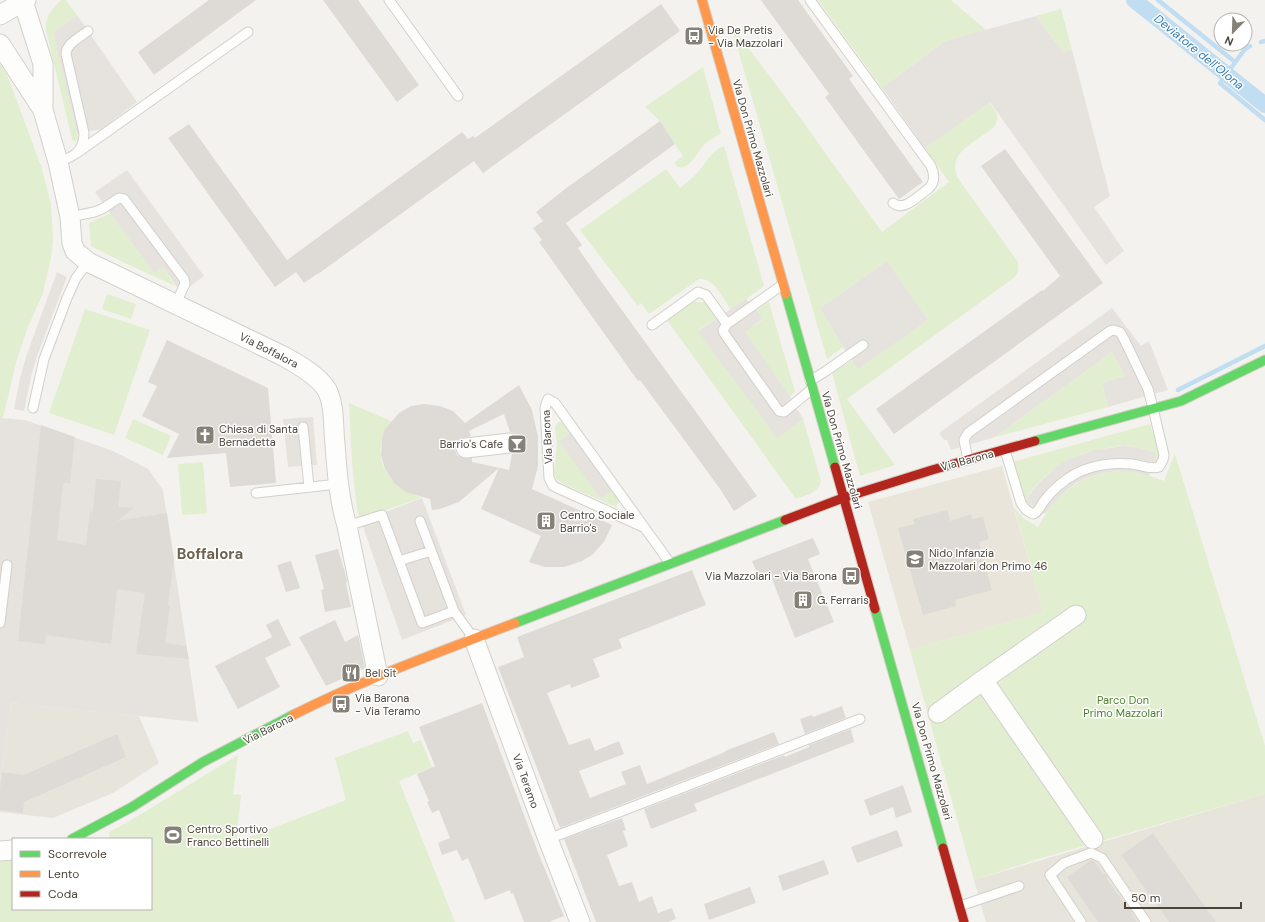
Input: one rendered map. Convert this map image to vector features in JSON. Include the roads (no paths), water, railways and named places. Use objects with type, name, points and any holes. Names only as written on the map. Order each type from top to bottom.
[{"type":"street","points":[[0,15],[24,0]]},
{"type":"street","name":"Via Boffalora","points":[[24,0],[43,64],[43,110],[58,162],[70,217],[71,237],[75,251],[88,262],[176,303],[302,366],[326,389],[332,402],[338,483],[343,512],[378,676]]},
{"type":"street","name":"Via Don Primo Mazzolari","points":[[702,0],[964,922]]},
{"type":"street","name":"Via Boffalora","points":[[0,44],[43,110]]},
{"type":"street","name":"Via Barona","points":[[74,838],[132,807],[203,762],[311,706],[378,676],[843,498],[932,470],[1181,401],[1265,360]]},
{"type":"street","points":[[466,448],[510,443]]},
{"type":"street","points":[[938,713],[1076,615]]},
{"type":"street","name":"Via Teramo","points":[[474,639],[580,922]]},
{"type":"street","points":[[983,680],[1094,839]]},
{"type":"street","points":[[0,851],[12,850]]},
{"type":"lane","points":[[390,0],[458,96]]},
{"type":"lane","points":[[810,0],[931,166],[934,177],[933,182],[928,189],[906,205],[901,207],[896,206],[893,203]]},
{"type":"lane","points":[[77,153],[84,138],[84,133],[66,50],[68,46],[88,31]]},
{"type":"lane","points":[[58,162],[71,158],[248,32]]},
{"type":"lane","points":[[70,217],[94,212],[102,209],[119,198],[124,198],[184,279],[185,284],[176,303]]},
{"type":"lane","points":[[33,408],[44,359],[76,278],[88,262]]},
{"type":"lane","points":[[782,285],[727,324],[723,330],[726,337],[777,410],[784,412],[826,371],[863,345]]},
{"type":"lane","points":[[652,325],[698,292],[710,298],[727,324]]},
{"type":"lane","points":[[968,460],[964,440],[968,432],[1113,330],[1120,332],[1148,389],[1164,455],[1159,467],[1152,468],[1120,463],[1088,469],[1070,477],[1062,483],[1048,496],[1035,514],[1026,510],[1021,503],[1005,450]]},
{"type":"lane","name":"Via Barona","points":[[645,528],[553,486],[549,478],[545,408],[548,399],[555,403],[645,528],[670,563]]},
{"type":"lane","points":[[303,427],[309,487]]},
{"type":"lane","points":[[256,493],[338,483]]},
{"type":"lane","points":[[347,526],[382,515],[422,623],[454,612]]},
{"type":"lane","points":[[420,521],[454,612],[474,639]]},
{"type":"lane","points":[[399,561],[431,551]]},
{"type":"lane","points":[[0,623],[7,565]]},
{"type":"lane","points":[[548,839],[622,812],[860,719]]},
{"type":"lane","points":[[1081,922],[1050,875],[1064,863],[1091,853],[1102,858],[1146,922]]},
{"type":"lane","points":[[960,906],[1019,886]]},
{"type":"waterway","name":"Deviatore dell'Olona","points":[[1134,0],[1265,105]]},
{"type":"waterway","points":[[1158,0],[1235,62]]},
{"type":"waterway","points":[[1261,42],[1265,41]]},
{"type":"waterway","points":[[1243,52],[1220,83],[1265,120]]},
{"type":"waterway","points":[[1178,390],[1265,346]]},
{"type":"place","name":"Via De Pretis - Via Mazzolari","points":[[694,36]]},
{"type":"place","name":"Chiesa di Santa Bernadetta","points":[[205,435]]},
{"type":"place","name":"Barrio's Cafe","points":[[517,444]]},
{"type":"place","name":"Centro Sociale Barrio's","points":[[546,521]]},
{"type":"place","name":"Nido Infanzia Mazzolari don Primo 46","points":[[915,559]]},
{"type":"place","name":"Via Mazzolari - Via Barona","points":[[851,576]]},
{"type":"place","name":"G. Ferraris","points":[[803,600]]},
{"type":"place","name":"Bel Sit","points":[[351,673]]},
{"type":"place","name":"Via Barona - Via Teramo","points":[[341,704]]},
{"type":"place","name":"Centro Sportivo Franco Bettinelli","points":[[173,835]]},
{"type":"district","name":"Boffalora","points":[[210,554]]},
{"type":"park label","name":"Parco Don Primo Mazzolari","points":[[1123,706]]}]
